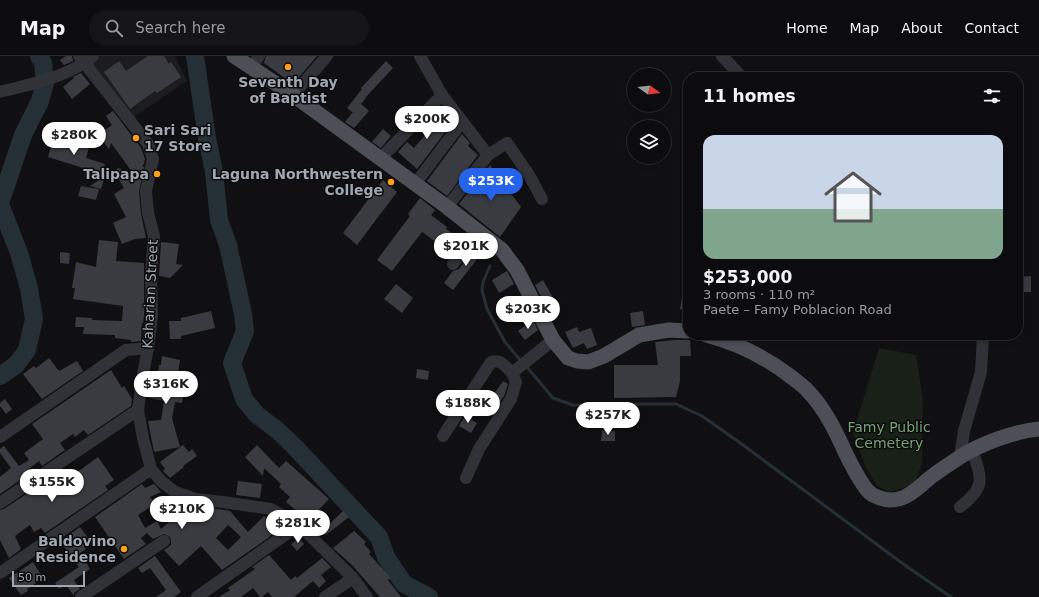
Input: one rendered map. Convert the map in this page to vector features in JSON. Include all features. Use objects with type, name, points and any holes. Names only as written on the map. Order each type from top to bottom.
[{"type":"main road","points":[[234,56],[255,61],[293,95],[447,207],[502,250],[517,270],[553,340],[568,358],[588,362],[604,356],[639,335],[669,330],[683,331]]},
{"type":"main road","points":[[722,340],[760,355],[805,388],[819,403],[833,426],[853,468],[869,492],[883,499],[892,500],[904,498],[934,475],[966,454],[1013,435],[1039,429]]},
{"type":"street","points":[[293,95],[327,56]]},
{"type":"street","points":[[420,56],[442,95],[488,155]]},
{"type":"street","points":[[722,56],[737,72]]},
{"type":"street","points":[[0,92],[68,72],[86,58]]},
{"type":"street","name":"Kaharian Street","points":[[86,58],[148,144],[153,159],[146,191],[148,213],[154,236],[151,276],[152,314],[138,410],[151,469],[161,481],[175,492],[196,499],[271,509],[299,525],[353,578],[362,595]]},
{"type":"street","points":[[380,159],[442,95]]},
{"type":"street","points":[[415,184],[462,122]]},
{"type":"street","points":[[447,207],[488,155],[507,143],[529,175],[542,199]]},
{"type":"street","points":[[453,264],[478,231]]},
{"type":"street","points":[[512,373],[553,340]]},
{"type":"street","points":[[960,507],[971,498],[980,483],[980,473],[966,454],[964,431],[981,372],[983,340]]},
{"type":"street","points":[[0,437],[126,350],[148,348]]},
{"type":"street","points":[[443,436],[491,362],[496,360],[502,362],[512,373],[516,382],[511,399],[479,449],[466,478]]},
{"type":"street","points":[[0,502],[138,410]]},
{"type":"street","points":[[0,573],[151,469]]},
{"type":"street","points":[[197,597],[299,525]]},
{"type":"street","points":[[81,597],[164,541]]},
{"type":"street","points":[[325,597],[353,578]]},
{"type":"shaded area","points":[[100,56],[175,56],[187,81],[134,117],[91,64]]},
{"type":"green space","name":"Famy Public Cemetery","points":[[879,348],[916,355],[923,400],[922,464],[915,482],[903,488],[889,492],[877,486],[865,466],[853,433]]},
{"type":"building","points":[[66,56],[72,56],[73,61],[64,65],[60,60]]},
{"type":"building","points":[[148,56],[164,56],[169,64],[171,62],[181,77],[157,93],[155,91],[130,109],[104,72],[119,61],[126,71]]},
{"type":"building","points":[[266,56],[317,56],[293,84],[264,63]]},
{"type":"building","points":[[386,61],[393,68],[361,104],[369,111],[354,128],[345,122],[353,112],[347,108],[362,89],[361,88]]},
{"type":"building","points":[[81,73],[90,84],[72,99],[63,87],[74,78],[73,77]]},
{"type":"building","points":[[438,110],[444,115],[446,113],[453,122],[417,169],[398,152],[407,142],[414,148],[434,125],[428,120]]},
{"type":"building","points":[[113,111],[141,148],[145,159],[144,164],[142,165],[144,167],[139,192],[141,214],[146,238],[135,239],[122,244],[113,223],[126,217],[114,194],[124,188],[114,171],[118,168],[133,173],[111,143],[109,149],[98,135],[112,125],[106,116]]},
{"type":"building","points":[[383,129],[391,136],[381,148],[372,142]]},
{"type":"building","points":[[462,134],[470,143],[468,146],[478,155],[447,196],[427,181]]},
{"type":"building","points":[[53,139],[77,147],[77,145],[89,148],[86,158],[105,164],[102,174],[48,157]]},
{"type":"building","points":[[490,165],[521,207],[500,237],[459,204]]},
{"type":"building","points":[[105,176],[101,189],[90,186]]},
{"type":"building","points":[[383,180],[397,192],[357,245],[343,233]]},
{"type":"building","points":[[81,186],[99,189],[96,200],[78,196]]},
{"type":"building","points":[[420,198],[435,210],[431,215],[447,227],[446,229],[462,240],[450,255],[422,232],[392,271],[377,260],[410,216],[408,214]]},
{"type":"building","points":[[99,240],[118,242],[116,261],[144,263],[144,315],[141,341],[131,342],[131,340],[115,338],[115,335],[83,334],[84,327],[75,327],[76,317],[92,318],[92,320],[122,321],[123,306],[73,299],[75,288],[72,288],[76,262],[96,267]]},
{"type":"building","points":[[161,242],[179,244],[176,264],[183,265],[170,278],[159,276]]},
{"type":"building","points":[[478,243],[488,250],[480,260],[478,258],[453,290],[444,283],[453,271],[459,269]]},
{"type":"building","points":[[60,252],[70,253],[69,264],[60,263]]},
{"type":"building","points":[[507,271],[514,284],[499,293],[492,280]]},
{"type":"building","points":[[1031,276],[1031,292],[1023,292],[1023,277]]},
{"type":"building","points":[[543,280],[552,296],[543,301],[535,285]]},
{"type":"building","points":[[396,284],[413,298],[402,313],[384,299]]},
{"type":"building","points":[[683,292],[683,310],[680,309]]},
{"type":"building","points":[[211,311],[215,328],[181,336],[181,339],[170,339],[169,321],[181,321],[181,318]]},
{"type":"building","points":[[643,311],[645,325],[632,327],[630,313]]},
{"type":"building","points":[[533,320],[538,330],[525,340],[518,331]]},
{"type":"building","points":[[577,327],[579,332],[591,328],[597,345],[587,349],[584,343],[573,348],[565,332]]},
{"type":"building","points":[[690,340],[691,356],[680,356],[680,381],[676,397],[614,398],[614,365],[658,365],[655,342]]},
{"type":"building","points":[[162,356],[180,360],[175,391],[184,392],[182,403],[175,402],[172,418],[180,447],[154,452],[148,421],[161,420],[164,401],[149,398],[151,386],[155,387]]},
{"type":"building","points":[[49,358],[59,371],[77,361],[83,371],[42,399],[23,374],[34,366],[36,368]]},
{"type":"building","points":[[417,369],[429,371],[428,380],[416,378]]},
{"type":"building","points":[[111,370],[122,388],[124,386],[132,399],[131,406],[88,435],[84,430],[75,437],[73,434],[60,443],[65,450],[42,466],[39,461],[21,475],[23,478],[0,494],[0,477],[11,468],[0,453],[0,449],[4,446],[19,466],[29,460],[24,453],[43,439],[32,424]]},
{"type":"building","points":[[503,381],[508,384],[504,396],[498,405],[490,400]]},
{"type":"building","points":[[5,399],[12,409],[6,414],[0,406],[0,403]]},
{"type":"building","points":[[465,416],[477,423],[471,433],[459,426]]},
{"type":"building","points":[[602,430],[615,431],[615,441],[601,441]]},
{"type":"building","points":[[183,445],[189,452],[192,449],[197,456],[170,478],[163,471],[165,469],[160,462]]},
{"type":"building","points":[[257,445],[279,468],[286,461],[329,499],[308,521],[286,502],[290,497],[279,487],[281,484],[264,468],[263,476],[245,457]]},
{"type":"building","points":[[98,457],[114,480],[105,486],[108,490],[45,533],[41,528],[34,532],[30,525],[15,536],[21,549],[9,558],[0,540],[0,510],[4,509],[58,473],[65,481]]},
{"type":"building","points":[[238,481],[262,484],[260,498],[236,495]]},
{"type":"building","points":[[142,484],[145,488],[154,484],[161,492],[150,497],[155,504],[138,515],[145,528],[157,521],[161,529],[189,504],[193,506],[207,522],[212,508],[230,511],[248,532],[264,516],[278,528],[268,538],[222,570],[201,546],[179,566],[164,550],[171,545],[171,541],[170,537],[164,534],[153,539],[147,533],[141,538],[146,544],[124,559],[95,517]],"holes":[[[228,525],[241,537],[228,550],[216,538]]]},
{"type":"building","points":[[343,511],[349,517],[326,535],[322,531]]},
{"type":"building","points":[[80,527],[91,542],[84,547],[86,549],[80,553],[90,569],[74,580],[80,589],[74,593],[74,596],[66,585],[59,589],[55,583],[79,567],[60,541]]},
{"type":"building","points":[[354,531],[366,542],[364,544],[371,552],[369,554],[391,578],[388,580],[401,597],[380,597],[352,565],[333,548]]},
{"type":"building","points":[[299,538],[304,544],[297,551],[291,544]]},
{"type":"building","points":[[269,555],[291,580],[295,576],[297,578],[322,558],[331,567],[321,575],[326,581],[319,588],[313,581],[294,597],[272,597],[268,592],[260,597],[253,588],[241,597],[219,597],[230,590],[228,588],[255,569],[252,567]]},
{"type":"building","points":[[155,556],[181,592],[174,597],[156,597],[166,590],[150,568],[142,573],[138,568]]},
{"type":"building","points":[[33,562],[43,578],[21,595],[9,578]]},
{"type":"waterway","points":[[0,203],[23,135],[40,101],[45,83],[43,63],[39,56]]},
{"type":"waterway","points":[[195,56],[207,138],[214,172],[219,220],[228,245],[243,314],[245,331],[232,363],[244,399],[257,415],[276,429],[293,445],[379,537],[386,557],[404,584],[429,597]]},
{"type":"waterway","points":[[0,204],[19,253],[29,288],[34,319],[27,350],[16,365],[0,376]]},
{"type":"waterway","points":[[490,266],[483,282],[482,290],[487,309],[505,342],[520,360]]},
{"type":"waterway","points":[[526,366],[553,398],[573,405],[599,406],[676,404],[702,416],[906,566],[951,597]]},
{"type":"place","name":"Seventh Day of Baptist","points":[[288,67]]},
{"type":"place","name":"Sari Sari 17 Store","points":[[136,138]]},
{"type":"place","name":"Talipapa","points":[[157,174]]},
{"type":"place","name":"Laguna Northwestern College","points":[[391,182]]},
{"type":"place","name":"Baldovino Residence","points":[[124,549]]}]
